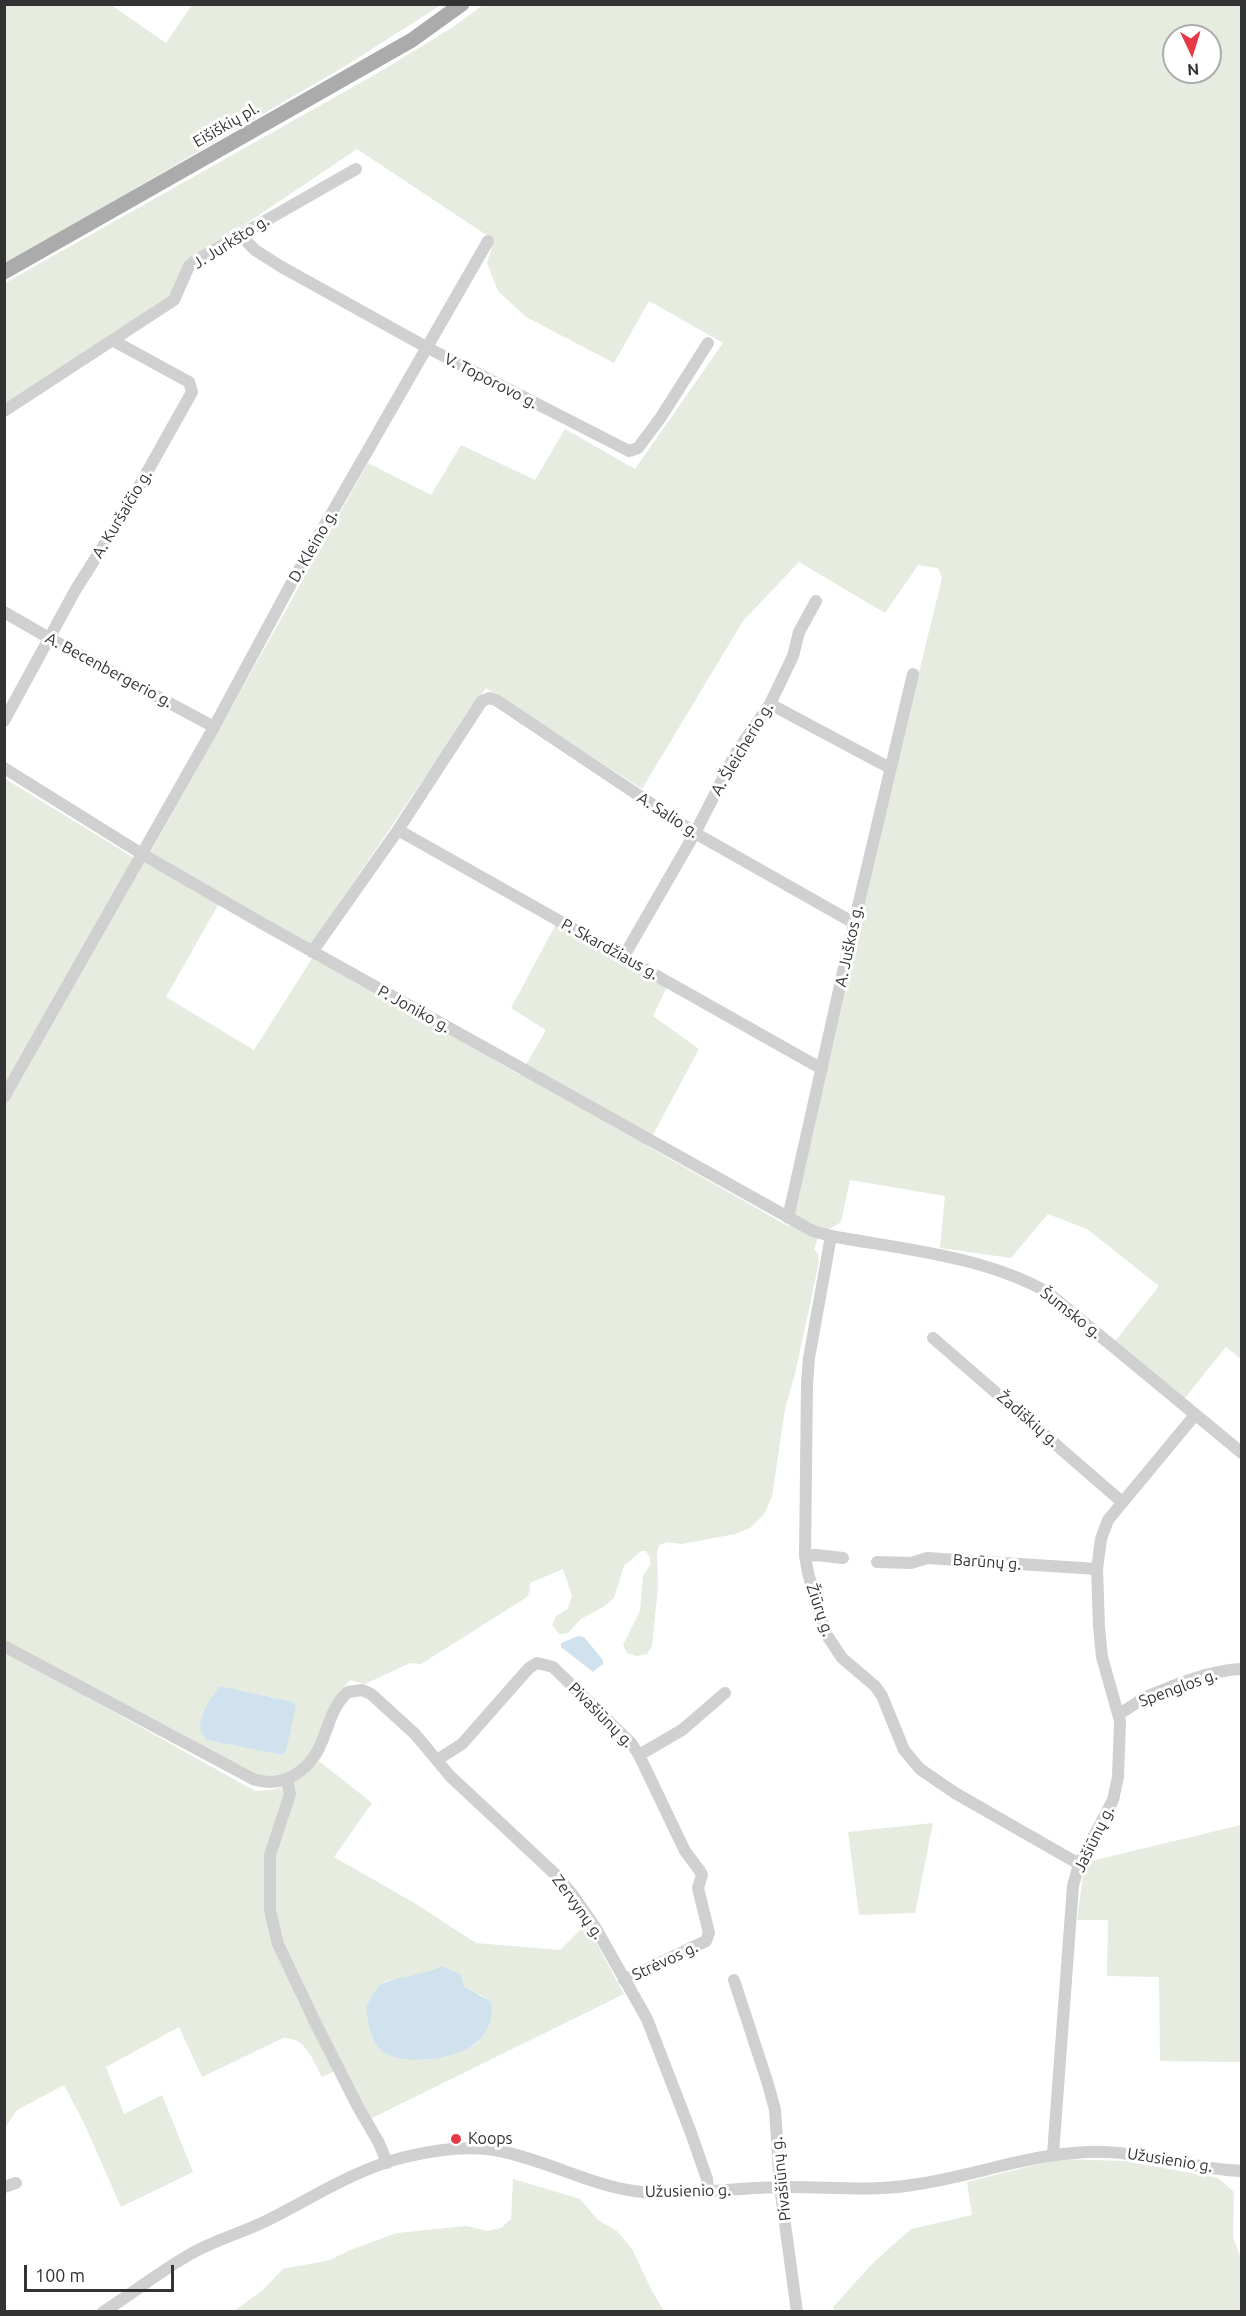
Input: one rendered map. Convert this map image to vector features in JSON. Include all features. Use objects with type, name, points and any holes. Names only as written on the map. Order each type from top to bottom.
[{"type":"main road","name":"Eišiškių pl.","points":[[4,272],[402,45],[462,4]]},
{"type":"street","name":"J. Jurkšto g.","points":[[4,411],[174,300],[189,266],[356,169]]},
{"type":"street","name":"V. Toporovo g.","points":[[240,235],[255,250],[280,266],[426,347],[629,451],[638,448],[661,417],[708,343]]},
{"type":"street","name":"D. Kleino g.","points":[[4,1097],[214,727],[291,584],[488,241]]},
{"type":"street","name":"A. Kuršaičio g.","points":[[4,721],[76,589],[123,515],[192,392],[189,382],[112,340]]},
{"type":"street","name":"A. Šleicherio g.","points":[[624,956],[695,833],[736,753],[770,704],[793,656],[798,632],[816,601]]},
{"type":"street","name":"A. Becenbergerio g.","points":[[4,612],[214,727]]},
{"type":"street","name":"A. Juškos g.","points":[[788,1218],[913,674]]},
{"type":"street","name":"A. Salio g.","points":[[398,830],[482,702],[489,698],[496,699],[695,833],[854,923]]},
{"type":"street","points":[[770,704],[890,768]]},
{"type":"street","name":"P. Joniko g.","points":[[4,768],[142,854],[312,952],[788,1218],[813,1231],[831,1236]]},
{"type":"street","points":[[312,952],[398,830]]},
{"type":"street","name":"P. Skardžiaus g.","points":[[398,830],[822,1069]]},
{"type":"street","name":"Šumsko g.","points":[[831,1236],[978,1264],[1005,1271],[1034,1284],[1047,1292],[1242,1453]]},
{"type":"street","name":"Žiūrų g.","points":[[831,1236],[808,1375],[805,1556],[818,1611],[830,1641],[842,1658],[875,1686],[882,1696],[904,1750],[920,1769],[955,1793],[1079,1864]]},
{"type":"street","name":"Žadiškių g.","points":[[933,1338],[1122,1502]]},
{"type":"street","name":"Jašiūnų g.","points":[[1053,2154],[1068,1928],[1073,1886],[1079,1864],[1113,1800],[1117,1783],[1120,1736],[1118,1714],[1109,1690],[1102,1657],[1097,1569],[1101,1539],[1108,1520],[1195,1415]]},
{"type":"street","points":[[805,1556],[843,1558]]},
{"type":"street","name":"Barūnų g.","points":[[877,1562],[911,1563],[927,1558],[1097,1569]]},
{"type":"street","points":[[4,1646],[253,1779],[263,1783],[274,1783],[292,1776],[290,1794],[270,1855],[270,1910],[278,1944],[328,2049],[379,2142],[387,2163]]},
{"type":"street","name":"Pivašiūnų g.","points":[[437,1760],[462,1744],[529,1668],[537,1664],[553,1667],[631,1743],[639,1755],[685,1851],[702,1875],[698,1887],[709,1933],[706,1941]]},
{"type":"street","name":"Spenglos g.","points":[[1118,1714],[1145,1698],[1185,1683],[1215,1673],[1242,1669]]},
{"type":"street","name":"Zervynų g.","points":[[292,1776],[317,1755],[341,1698],[354,1690],[371,1694],[415,1734],[450,1776],[556,1875],[595,1927],[647,2019],[707,2179],[708,2191]]},
{"type":"street","points":[[639,1755],[682,1730],[725,1693]]},
{"type":"street","name":"Strėvos g.","points":[[624,1980],[706,1941]]},
{"type":"street","name":"Pivašiūnų g.","points":[[734,1980],[773,2102],[780,2187],[797,2312]]},
{"type":"street","name":"Užusienio g.","points":[[103,2312],[197,2250],[266,2221],[355,2174],[387,2163],[431,2153],[486,2149],[528,2158],[590,2181],[629,2191],[659,2193],[780,2187],[908,2186],[955,2178],[1053,2154],[1128,2153],[1242,2171]]},
{"type":"shaded area","points":[[5,5],[111,5],[166,43],[192,5],[441,5],[342,68],[5,264]]},
{"type":"shaded area","points":[[483,5],[1241,5],[1242,1360],[1226,1347],[1184,1399],[1115,1341],[1159,1286],[1087,1229],[1048,1214],[1011,1258],[940,1248],[945,1196],[850,1180],[841,1222],[830,1229],[821,1230],[814,1249],[818,1254],[819,1262],[795,1374],[785,1409],[772,1497],[764,1514],[750,1528],[735,1534],[682,1544],[667,1542],[659,1545],[657,1552],[658,1587],[652,1646],[647,1654],[637,1656],[627,1653],[623,1645],[640,1611],[643,1576],[650,1565],[650,1558],[646,1551],[641,1551],[624,1566],[614,1598],[581,1619],[568,1633],[559,1634],[552,1625],[556,1616],[568,1609],[572,1596],[563,1569],[530,1583],[527,1597],[421,1664],[410,1663],[365,1684],[350,1680],[337,1696],[308,1756],[300,1766],[288,1774],[273,1777],[254,1775],[5,1640],[4,778],[144,864],[368,463],[431,495],[461,445],[535,480],[565,429],[635,469],[723,343],[649,301],[614,363],[526,317],[498,291],[487,263],[494,240],[357,149],[191,261],[170,296],[5,407],[5,283],[376,74],[453,27]],"holes":[[[799,562],[885,613],[918,565],[938,568],[942,578],[877,845],[795,1213],[788,1226],[647,1146],[699,1049],[653,1016],[667,987],[556,924],[511,1008],[546,1030],[520,1075],[313,957],[254,1050],[166,997],[222,898],[309,947],[486,688],[642,789],[743,621]],[[220,1686],[293,1702],[296,1706],[281,1755],[207,1740],[202,1736]]]},
{"type":"shaded area","points":[[5,1651],[255,1791],[275,1789],[291,1784],[305,1775],[319,1761],[372,1803],[334,1857],[416,1904],[476,1943],[560,1950],[586,1924],[624,1994],[370,2119],[344,2067],[322,2077],[307,2050],[297,2041],[283,2038],[202,2077],[179,2027],[106,2067],[124,2114],[162,2095],[193,2172],[121,2207],[84,2123],[64,2085],[17,2110],[5,2128]],"holes":[[[431,1972],[461,1974],[464,1986],[484,1997],[489,2026],[475,2045],[423,2060],[372,2038],[366,2006],[379,1986],[386,1981]]]},
{"type":"shaded area","points":[[933,1823],[915,1913],[859,1915],[848,1832]]},
{"type":"shaded area","points":[[1241,1825],[1241,2062],[1160,2061],[1159,1977],[1107,1976],[1108,1920],[1077,1920],[1087,1862]]},
{"type":"shaded area","points":[[1059,2159],[1125,2161],[1218,2178],[1234,2192],[1233,2237],[1241,2259],[1241,2311],[836,2312],[833,2307],[873,2263],[911,2229],[972,2215],[967,2182]]},
{"type":"shaded area","points":[[513,2179],[580,2199],[598,2220],[617,2231],[632,2249],[664,2311],[234,2311],[263,2290],[283,2269],[330,2260],[397,2233],[467,2226],[487,2231],[501,2228],[511,2219]]},
{"type":"water","points":[[578,1636],[584,1637],[603,1660],[603,1664],[593,1672],[561,1647],[561,1643]]},
{"type":"water","points":[[220,1686],[293,1702],[296,1706],[286,1751],[281,1755],[207,1740],[200,1728],[201,1721],[207,1705]]},
{"type":"water","points":[[442,1966],[461,1974],[464,1986],[491,2002],[491,2019],[484,2034],[468,2049],[443,2057],[413,2060],[388,2055],[373,2039],[366,2006],[377,1988],[384,1983]]},
{"type":"place","name":"Koops","points":[[456,2139]]}]
